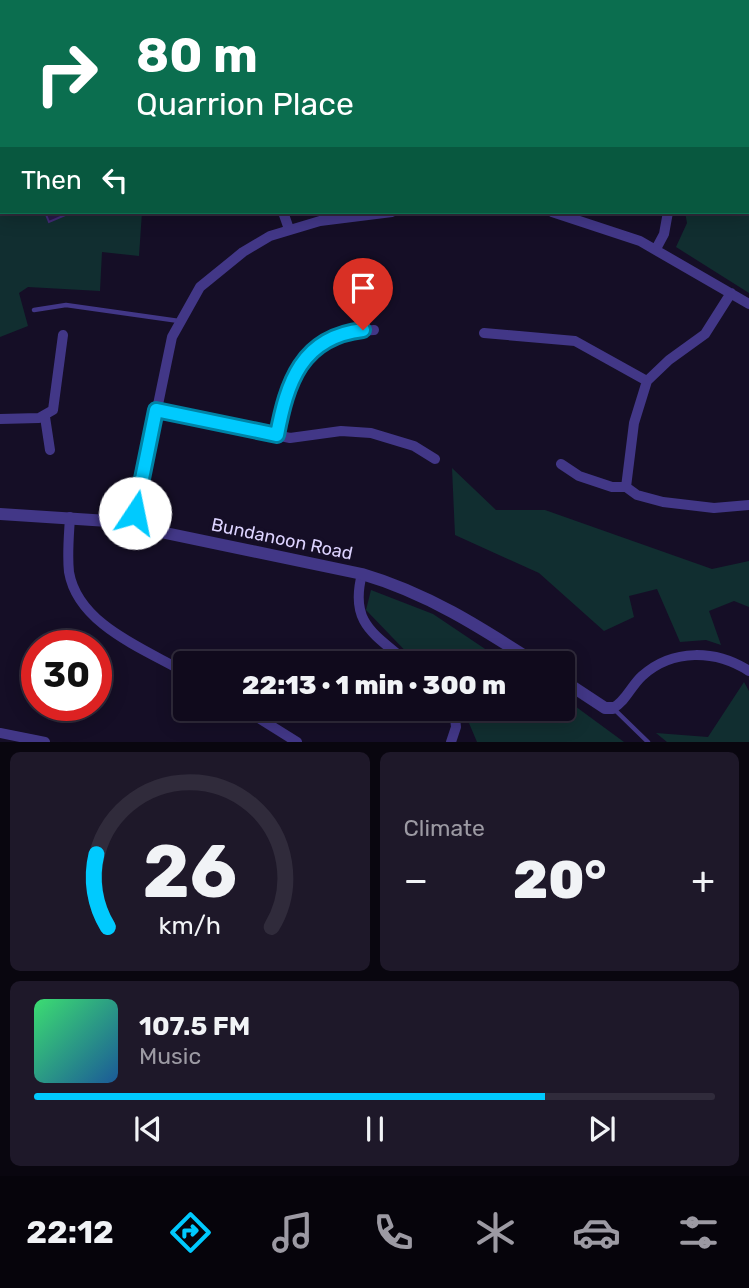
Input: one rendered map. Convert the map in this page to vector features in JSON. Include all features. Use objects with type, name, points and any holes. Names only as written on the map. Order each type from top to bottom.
[{"type":"street","points":[[283,214],[289,229]]},
{"type":"street","points":[[133,525],[173,342],[181,322],[212,278],[243,252],[289,229],[320,221],[376,214]]},
{"type":"street","points":[[559,214],[606,228],[656,249],[749,304]]},
{"type":"street","points":[[656,249],[664,233],[668,214]]},
{"type":"street","points":[[626,487],[634,423],[647,381],[669,360],[705,334],[731,293]]},
{"type":"street","points":[[277,435],[288,387],[308,356],[326,341],[344,333],[374,330]]},
{"type":"street","points":[[484,333],[575,341],[647,381]]},
{"type":"street","points":[[46,417],[55,405],[63,335]]},
{"type":"street","points":[[156,410],[299,438],[341,431],[372,433],[414,446],[435,459]]},
{"type":"street","points":[[0,419],[46,417]]},
{"type":"street","points":[[46,417],[51,438],[50,450]]},
{"type":"street","points":[[561,464],[579,476],[612,487],[626,487],[637,495],[681,506],[727,508],[749,505]]},
{"type":"street","name":"Bundanoon Road","points":[[0,514],[69,517],[133,525],[362,574],[402,587],[448,608],[517,651]]},
{"type":"street","points":[[69,517],[69,572],[86,610],[173,665]]},
{"type":"street","points":[[362,574],[356,595],[362,621],[395,651]]},
{"type":"street","points":[[575,688],[605,708],[613,708],[644,674],[682,656],[717,656],[749,671]]},
{"type":"street","points":[[263,721],[297,742]]},
{"type":"street","points":[[451,742],[455,721]]},
{"type":"street","points":[[0,733],[40,741]]},
{"type":"lane","points":[[34,310],[57,304],[181,322]]},
{"type":"lane","points":[[613,708],[648,742]]},
{"type":"green space","points":[[0,214],[142,214],[139,256],[102,252],[100,291],[28,287],[19,293],[28,326],[0,337]]},
{"type":"green space","points":[[685,214],[749,214],[749,293],[676,247],[687,223]]},
{"type":"green space","points":[[452,468],[496,510],[545,510],[712,569],[749,561],[749,607],[734,601],[709,611],[721,645],[706,640],[680,642],[657,589],[629,596],[634,617],[604,631],[539,573],[455,535]]},
{"type":"green space","points":[[371,590],[433,614],[488,651],[405,651],[366,610]]},
{"type":"green space","points":[[744,682],[749,691],[749,742],[667,742],[656,733],[708,737]]},
{"type":"green space","points":[[575,706],[624,742],[477,742],[468,721],[575,721]]},
{"type":"building","points":[[46,214],[68,214],[49,222]]},
{"type":"route","points":[[135,513],[156,410],[277,435],[288,387],[301,364],[326,341],[344,333],[363,330]]}]
